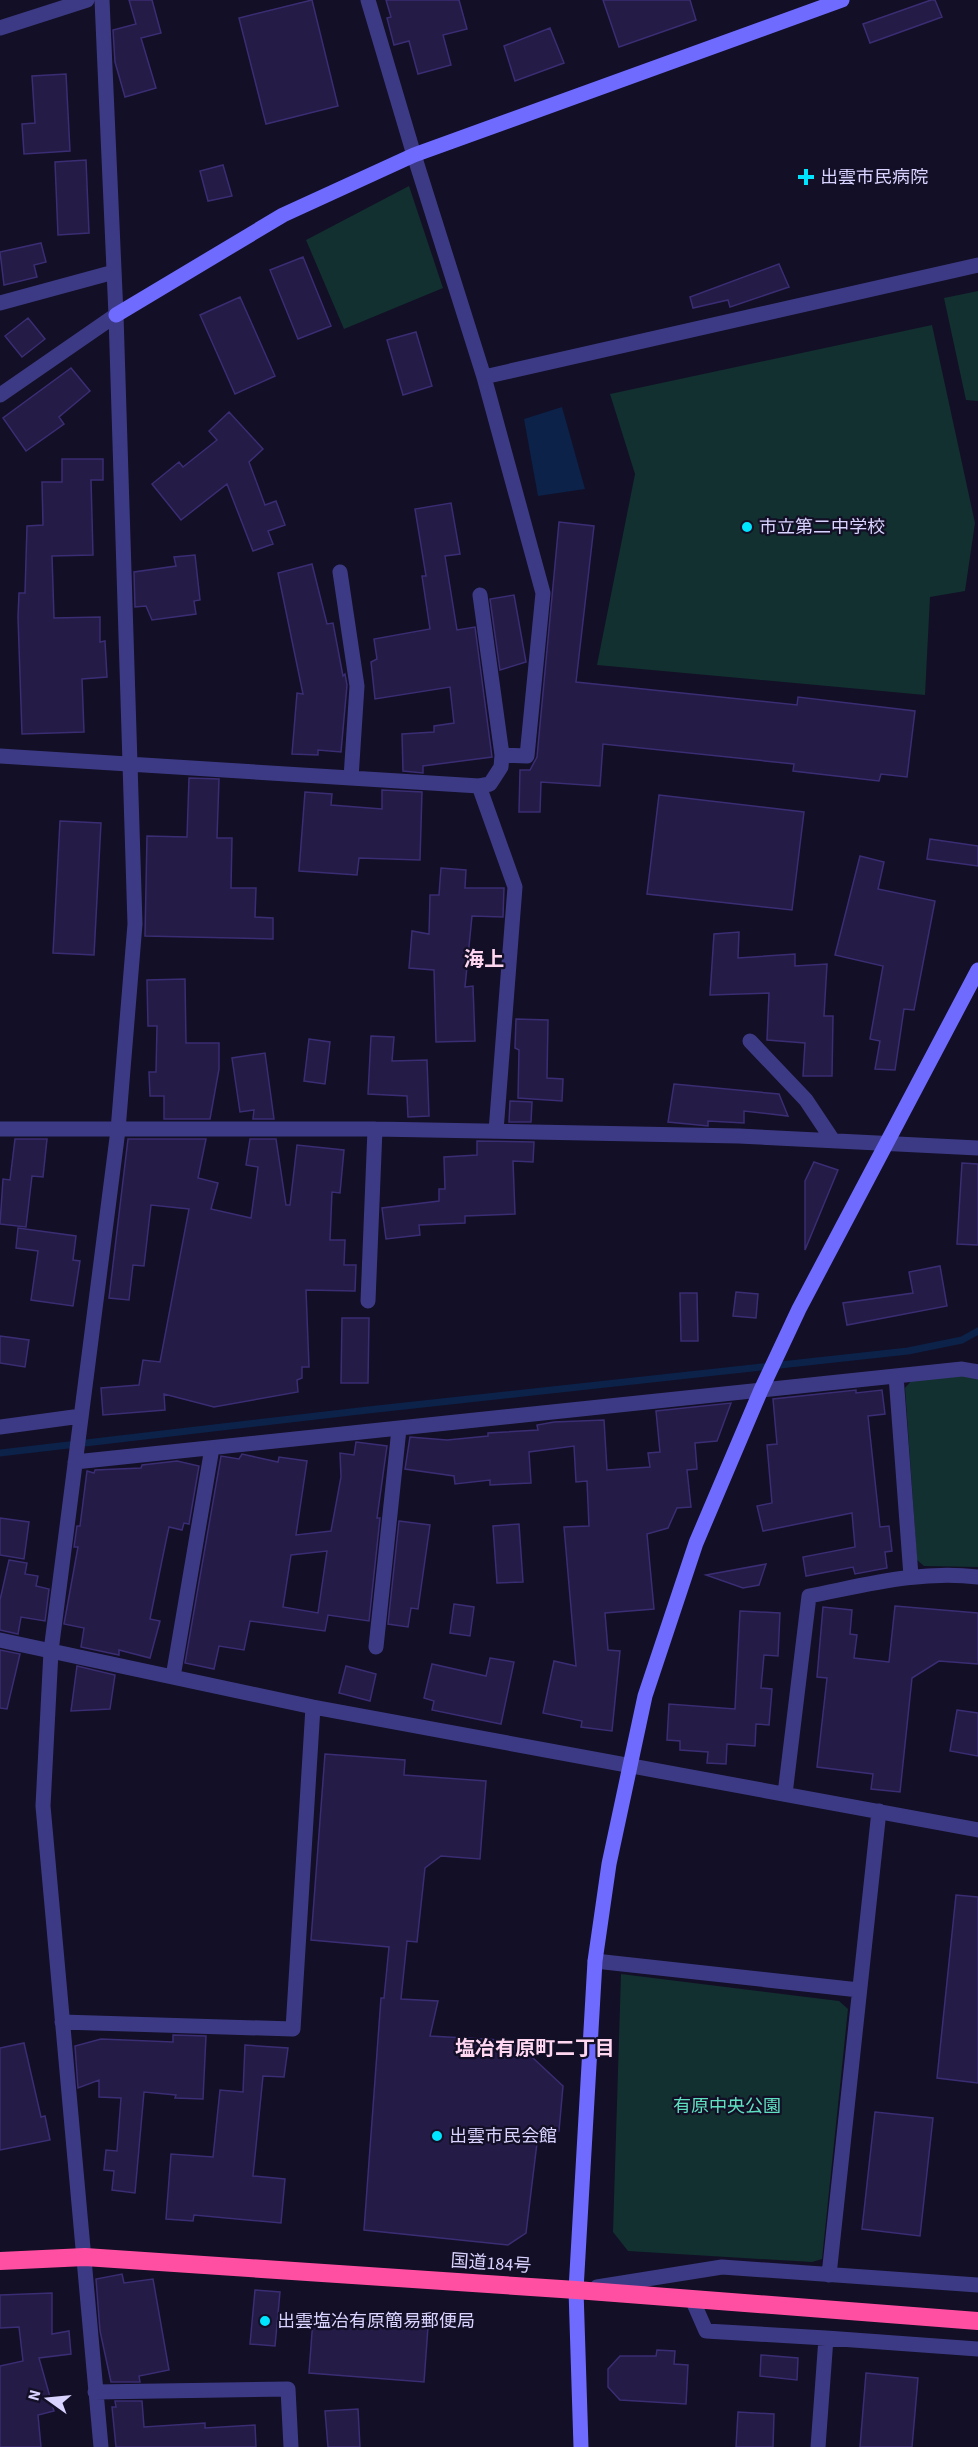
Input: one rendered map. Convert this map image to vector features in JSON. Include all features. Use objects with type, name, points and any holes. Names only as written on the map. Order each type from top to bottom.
[{"type":"highway","name":"国道184号","points":[[0,2261],[85,2257],[576,2290],[978,2321]]},
{"type":"street","points":[[0,28],[87,0]]},
{"type":"street","points":[[101,2447],[43,1806],[51,1651],[118,1130],[135,924],[116,315],[102,0]]},
{"type":"street","points":[[369,0],[414,155],[484,377],[543,593],[527,756],[502,755]]},
{"type":"street","points":[[0,395],[116,315],[283,215],[414,155],[842,0]]},
{"type":"street","points":[[484,377],[978,265]]},
{"type":"street","points":[[0,303],[114,272]]},
{"type":"street","points":[[340,572],[357,686],[351,778]]},
{"type":"street","points":[[0,756],[130,766],[479,786],[490,784],[501,767],[502,755],[480,595]]},
{"type":"street","points":[[479,786],[515,887],[496,1131]]},
{"type":"street","points":[[581,2447],[576,2290],[595,1961],[609,1864],[645,1696],[692,1553],[761,1390],[799,1309],[978,970]]},
{"type":"street","points":[[750,1041],[806,1100],[832,1139]]},
{"type":"street","points":[[0,1129],[496,1131],[832,1139],[885,1145],[978,1148]]},
{"type":"street","points":[[368,1301],[375,1129]]},
{"type":"street","points":[[75,1462],[896,1376],[962,1370],[978,1371]]},
{"type":"street","points":[[896,1376],[910,1576]]},
{"type":"street","points":[[0,1427],[81,1416]]},
{"type":"street","points":[[376,1647],[399,1429]]},
{"type":"street","points":[[173,1677],[212,1448]]},
{"type":"street","points":[[785,1794],[809,1596],[910,1576],[957,1574],[978,1577]]},
{"type":"street","points":[[0,1640],[313,1707],[978,1830]]},
{"type":"street","points":[[62,2022],[293,2029],[313,1707]]},
{"type":"street","points":[[829,2275],[879,1811]]},
{"type":"street","points":[[595,1961],[859,1990]]},
{"type":"street","points":[[576,2290],[722,2267],[978,2285]]},
{"type":"street","points":[[692,2299],[706,2331],[978,2349]]},
{"type":"street","points":[[818,2447],[826,2338]]},
{"type":"street","points":[[95,2392],[288,2389],[291,2447]]},
{"type":"green space","points":[[409,186],[443,288],[344,329],[306,240]]},
{"type":"green space","points":[[978,291],[978,401],[966,400],[944,298]]},
{"type":"green space","points":[[932,325],[975,523],[965,591],[930,597],[925,695],[597,665],[635,474],[610,394]]},
{"type":"green space","points":[[962,1376],[978,1378],[978,1567],[924,1566],[917,1560],[905,1388],[912,1380]]},
{"type":"green space","name":"有原中央公園","points":[[621,1974],[839,2001],[848,2009],[822,2259],[812,2262],[628,2251],[613,2232]]},
{"type":"water","points":[[562,407],[585,489],[538,496],[524,419]]},
{"type":"building","points":[[129,0],[152,0],[161,33],[141,38],[156,88],[125,97],[115,62],[113,30],[136,24]]},
{"type":"building","points":[[312,0],[338,106],[266,124],[239,18]]},
{"type":"building","points":[[386,0],[459,0],[467,29],[443,35],[451,65],[418,74],[409,41],[394,45],[387,18],[391,17]]},
{"type":"building","points":[[603,0],[690,0],[696,20],[619,47]]},
{"type":"building","points":[[935,0],[942,17],[870,43],[863,24]]},
{"type":"building","points":[[550,28],[564,63],[515,81],[504,46]]},
{"type":"building","points":[[66,74],[70,151],[24,154],[22,124],[35,123],[32,76]]},
{"type":"building","points":[[86,160],[89,233],[58,235],[55,162]]},
{"type":"building","points":[[223,165],[232,196],[208,201],[200,171]]},
{"type":"building","points":[[41,243],[46,262],[34,265],[37,277],[4,285],[0,252]]},
{"type":"building","points":[[303,257],[331,326],[298,339],[270,270]]},
{"type":"building","points":[[779,264],[789,287],[730,307],[728,300],[693,308],[690,297]]},
{"type":"building","points":[[240,297],[275,376],[235,394],[200,315]]},
{"type":"building","points":[[28,318],[45,339],[22,357],[5,336]]},
{"type":"building","points":[[416,332],[432,386],[403,395],[387,340]]},
{"type":"building","points":[[71,368],[90,391],[59,417],[64,424],[26,451],[3,418]]},
{"type":"building","points":[[229,412],[263,449],[249,462],[265,505],[276,501],[285,525],[268,531],[273,544],[253,551],[227,484],[181,520],[152,484],[179,462],[183,467],[217,440],[209,431]]},
{"type":"building","points":[[62,459],[103,459],[103,480],[91,480],[93,555],[52,556],[54,618],[100,617],[100,642],[105,641],[107,677],[82,679],[84,732],[22,734],[18,617],[19,593],[25,593],[27,526],[43,525],[42,482],[62,482]]},
{"type":"building","points":[[451,503],[460,554],[445,556],[457,630],[475,627],[492,757],[423,766],[423,773],[403,771],[402,734],[434,732],[434,726],[454,723],[450,687],[375,699],[371,662],[377,659],[374,639],[430,629],[422,576],[426,576],[415,509]]},
{"type":"building","points":[[559,522],[594,526],[576,682],[797,705],[798,697],[915,711],[907,777],[881,774],[879,781],[793,771],[794,764],[603,744],[600,786],[541,782],[540,812],[519,812],[520,770],[530,770],[537,757]]},
{"type":"building","points":[[195,555],[200,600],[194,601],[196,614],[152,620],[146,606],[135,607],[134,572],[176,566],[174,557]]},
{"type":"building","points":[[312,564],[327,624],[333,623],[343,676],[345,674],[347,685],[341,752],[318,750],[318,755],[292,754],[297,693],[303,694],[278,573]]},
{"type":"building","points":[[514,595],[526,662],[500,670],[490,599]]},
{"type":"building","points":[[189,778],[219,779],[217,838],[232,838],[231,888],[256,888],[255,917],[273,918],[273,939],[145,936],[147,836],[187,837]]},
{"type":"building","points":[[382,790],[422,792],[420,860],[359,858],[357,875],[299,871],[305,792],[332,794],[331,805],[382,809]]},
{"type":"building","points":[[659,795],[804,812],[792,910],[647,894]]},
{"type":"building","points":[[60,821],[101,823],[94,955],[53,953]]},
{"type":"building","points":[[930,839],[978,846],[978,866],[927,859]]},
{"type":"building","points":[[860,856],[884,862],[878,889],[935,901],[914,1010],[904,1009],[895,1070],[875,1069],[880,1041],[870,1039],[883,966],[835,955]]},
{"type":"building","points":[[441,868],[466,870],[465,888],[504,888],[503,917],[472,916],[465,987],[473,986],[475,1041],[436,1042],[434,970],[409,968],[412,931],[429,934],[430,895],[439,895]]},
{"type":"building","points":[[739,932],[738,958],[795,954],[795,966],[827,964],[824,1016],[833,1016],[832,1076],[803,1076],[805,1043],[767,1040],[769,993],[710,995],[714,934]]},
{"type":"building","points":[[185,979],[186,1043],[219,1043],[219,1069],[210,1119],[164,1119],[164,1096],[150,1096],[149,1072],[156,1072],[157,1026],[148,1026],[147,980]]},
{"type":"building","points":[[516,1019],[548,1020],[547,1078],[563,1079],[562,1101],[518,1098],[519,1050],[515,1048]]},
{"type":"building","points":[[371,1036],[394,1037],[392,1061],[427,1060],[429,1116],[408,1117],[407,1096],[368,1094]]},
{"type":"building","points":[[309,1039],[330,1042],[325,1084],[304,1081]]},
{"type":"building","points":[[265,1053],[274,1119],[253,1119],[254,1110],[240,1112],[232,1058]]},
{"type":"building","points":[[674,1084],[779,1094],[788,1116],[744,1111],[744,1123],[708,1121],[708,1126],[668,1122]]},
{"type":"building","points":[[510,1101],[532,1102],[531,1122],[509,1122]]},
{"type":"building","points":[[15,1139],[47,1139],[43,1177],[32,1176],[26,1227],[0,1224],[3,1179],[10,1180]]},
{"type":"building","points":[[128,1139],[206,1139],[198,1178],[218,1183],[211,1209],[251,1218],[258,1167],[246,1165],[250,1139],[276,1139],[286,1205],[290,1205],[297,1145],[344,1150],[340,1193],[332,1192],[330,1240],[345,1240],[344,1265],[356,1265],[355,1291],[306,1290],[309,1367],[302,1367],[302,1378],[297,1380],[298,1392],[214,1407],[164,1394],[165,1410],[103,1415],[101,1388],[139,1385],[143,1360],[160,1362],[189,1209],[151,1205],[144,1266],[133,1265],[129,1300],[109,1298]]},
{"type":"building","points":[[477,1141],[534,1142],[533,1162],[513,1161],[515,1214],[465,1216],[465,1223],[419,1225],[420,1235],[386,1239],[382,1208],[439,1201],[439,1189],[445,1189],[444,1157],[477,1155]]},
{"type":"building","points":[[814,1162],[838,1170],[805,1250],[805,1181]]},
{"type":"building","points":[[962,1163],[978,1164],[978,1245],[957,1244]]},
{"type":"building","points":[[18,1228],[76,1236],[73,1260],[80,1261],[73,1306],[31,1300],[38,1251],[16,1248]]},
{"type":"building","points":[[940,1266],[947,1306],[847,1325],[843,1303],[913,1293],[909,1272]]},
{"type":"building","points":[[736,1292],[758,1294],[756,1318],[733,1316]]},
{"type":"building","points":[[680,1293],[697,1293],[698,1341],[681,1341]]},
{"type":"building","points":[[342,1318],[369,1318],[368,1383],[341,1383]]},
{"type":"building","points":[[0,1336],[29,1340],[25,1367],[0,1363]]},
{"type":"building","points":[[856,1390],[856,1393],[882,1390],[885,1414],[868,1416],[880,1527],[889,1526],[892,1551],[885,1552],[887,1568],[855,1574],[853,1567],[806,1576],[803,1557],[855,1547],[852,1513],[763,1531],[757,1506],[772,1503],[767,1445],[777,1444],[773,1399]]},
{"type":"building","points":[[731,1403],[717,1441],[695,1443],[697,1469],[687,1470],[691,1507],[677,1508],[668,1528],[647,1534],[654,1609],[605,1613],[608,1650],[620,1651],[612,1731],[581,1727],[582,1721],[543,1713],[554,1661],[576,1666],[564,1527],[589,1526],[587,1481],[576,1482],[574,1446],[529,1452],[531,1483],[490,1485],[490,1480],[455,1484],[454,1476],[405,1469],[410,1437],[447,1440],[488,1436],[488,1433],[538,1430],[537,1425],[554,1422],[604,1420],[607,1470],[650,1467],[648,1453],[660,1452],[656,1411]]},
{"type":"building","points":[[356,1442],[387,1446],[377,1518],[380,1518],[369,1621],[328,1615],[325,1631],[250,1621],[244,1650],[219,1646],[214,1669],[185,1663],[221,1456],[239,1459],[242,1454],[278,1462],[279,1457],[307,1461],[296,1535],[331,1531],[341,1477],[340,1453],[354,1455]],"holes":[[[327,1551],[318,1613],[283,1607],[291,1555]]]},
{"type":"building","points":[[177,1461],[199,1466],[189,1524],[184,1523],[182,1530],[169,1527],[150,1619],[160,1621],[150,1658],[119,1650],[119,1655],[81,1647],[84,1628],[64,1624],[78,1547],[74,1547],[77,1526],[80,1526],[87,1471],[94,1473],[95,1470],[141,1468],[142,1465]]},
{"type":"building","points":[[0,1518],[29,1522],[24,1559],[0,1555]]},
{"type":"building","points":[[399,1521],[430,1525],[418,1609],[411,1608],[408,1627],[388,1624]]},
{"type":"building","points":[[519,1524],[523,1582],[497,1583],[493,1526]]},
{"type":"building","points":[[9,1560],[27,1563],[25,1574],[38,1576],[36,1586],[49,1589],[45,1621],[21,1617],[18,1634],[0,1630],[0,1600]]},
{"type":"building","points":[[766,1564],[759,1585],[743,1588],[706,1575]]},
{"type":"building","points":[[454,1604],[474,1607],[470,1636],[450,1633]]},
{"type":"building","points":[[895,1606],[978,1613],[978,1664],[939,1661],[912,1678],[900,1792],[871,1789],[873,1774],[817,1767],[827,1678],[817,1677],[823,1607],[852,1610],[850,1634],[857,1635],[854,1658],[889,1662]]},
{"type":"building","points":[[740,1611],[780,1613],[778,1656],[764,1655],[761,1688],[772,1689],[769,1725],[756,1724],[755,1746],[727,1744],[726,1764],[707,1763],[708,1752],[680,1750],[680,1741],[667,1740],[669,1704],[735,1709]]},
{"type":"building","points":[[0,1650],[20,1654],[7,1709],[0,1708]]},
{"type":"building","points":[[490,1658],[514,1662],[501,1724],[432,1710],[434,1701],[424,1698],[432,1664],[486,1676]]},
{"type":"building","points":[[77,1666],[115,1675],[110,1709],[71,1711]]},
{"type":"building","points":[[346,1666],[376,1674],[370,1701],[339,1693]]},
{"type":"building","points":[[957,1710],[978,1713],[978,1756],[950,1751]]},
{"type":"building","points":[[325,1754],[405,1760],[404,1775],[486,1781],[480,1859],[441,1856],[425,1868],[417,1942],[407,1941],[401,1999],[438,2001],[430,2036],[536,2042],[533,2058],[563,2086],[559,2131],[537,2143],[526,2233],[508,2245],[364,2230],[381,1998],[384,1998],[389,1947],[311,1940]]},
{"type":"building","points":[[956,1895],[978,1897],[978,2083],[937,2078]]},
{"type":"building","points":[[173,2035],[206,2036],[203,2099],[175,2098],[176,2095],[144,2092],[135,2193],[112,2190],[114,2171],[104,2170],[106,2150],[117,2151],[121,2098],[99,2097],[99,2080],[78,2088],[75,2046],[101,2039],[173,2042]]},
{"type":"building","points":[[24,2043],[41,2117],[45,2116],[50,2140],[0,2150],[0,2048]]},
{"type":"building","points":[[245,2045],[288,2048],[284,2077],[263,2076],[253,2176],[285,2179],[281,2223],[194,2215],[193,2221],[166,2219],[171,2154],[213,2157],[220,2090],[243,2092]]},
{"type":"building","points":[[875,2112],[933,2118],[920,2236],[862,2229]]},
{"type":"building","points":[[122,2274],[124,2283],[153,2279],[169,2370],[139,2376],[140,2382],[111,2382],[100,2331],[96,2279]]},
{"type":"building","points":[[255,2290],[280,2292],[275,2346],[250,2344]]},
{"type":"building","points":[[52,2293],[52,2334],[69,2331],[71,2354],[39,2358],[54,2411],[38,2415],[41,2447],[0,2447],[0,2366],[23,2361],[19,2327],[0,2328],[0,2295]]},
{"type":"building","points":[[313,2319],[428,2327],[424,2382],[309,2373]]},
{"type":"building","points":[[657,2350],[675,2351],[674,2364],[688,2365],[686,2404],[620,2400],[608,2387],[608,2369],[620,2356],[656,2356]]},
{"type":"building","points":[[761,2355],[798,2358],[797,2380],[760,2376]]},
{"type":"building","points":[[866,2373],[918,2378],[912,2447],[860,2447]]},
{"type":"building","points":[[115,2401],[142,2401],[144,2427],[205,2423],[205,2428],[255,2425],[256,2447],[116,2447],[112,2407],[116,2407]]},
{"type":"building","points":[[358,2409],[360,2447],[328,2447],[325,2411]]},
{"type":"building","points":[[738,2412],[774,2414],[773,2447],[736,2447]]},
{"type":"waterway","points":[[0,1453],[908,1351],[962,1340],[978,1331]]},
{"type":"place","name":"出雲市民病院","points":[[806,177]]},
{"type":"place","name":"市立第二中学校","points":[[747,527]]},
{"type":"place","name":"出雲市民会館","points":[[437,2136]]},
{"type":"place","name":"出雲塩冶有原簡易郵便局","points":[[265,2321]]},
{"type":"district","name":"海上","points":[[484,959]]},
{"type":"district","name":"塩冶有原町二丁目","points":[[535,2048]]}]
